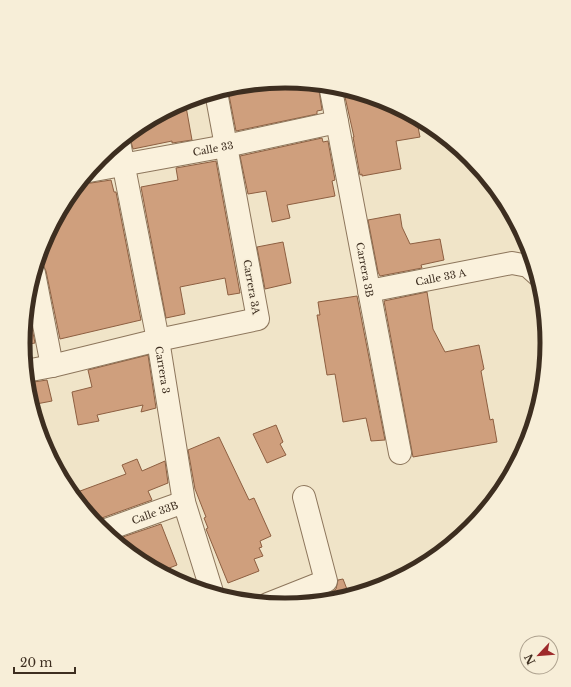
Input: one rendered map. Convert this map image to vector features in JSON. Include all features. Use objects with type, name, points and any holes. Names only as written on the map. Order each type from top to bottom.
[{"type":"street","name":"Carrera 3B","points":[[331,92],[400,453]]},
{"type":"street","name":"Carrera 3A","points":[[32,370],[158,340],[258,319],[217,98]]},
{"type":"street","name":"Calle 33","points":[[99,169],[226,146],[337,122]]},
{"type":"street","name":"Carrera 3","points":[[120,148],[158,340],[184,502],[211,587]]},
{"type":"street","name":"Calle 33 A","points":[[369,291],[512,263],[529,267]]},
{"type":"street","points":[[37,287],[52,366]]},
{"type":"street","points":[[281,599],[326,581],[304,497]]},
{"type":"street","name":"Calle 33B","points":[[109,528],[184,502]]},
{"type":"building","points":[[286,88],[319,90],[322,110],[317,111],[317,114],[236,131],[229,95],[260,90]]},
{"type":"building","points":[[345,95],[383,107],[399,114],[418,125],[420,137],[396,141],[401,169],[362,176],[362,174],[360,175],[354,137]]},
{"type":"building","points":[[186,108],[192,140],[172,143],[172,141],[133,149],[131,140],[158,122]]},
{"type":"building","points":[[322,138],[323,142],[328,141],[335,180],[332,181],[335,196],[287,205],[290,218],[272,222],[266,191],[248,194],[240,156]]},
{"type":"building","points":[[216,161],[240,293],[228,295],[225,278],[180,287],[185,314],[166,318],[141,187],[178,180],[176,168]]},
{"type":"building","points":[[111,180],[114,192],[116,192],[141,320],[60,339],[46,271],[43,265],[56,230],[87,183]]},
{"type":"building","points":[[400,214],[402,227],[410,244],[440,239],[444,260],[421,265],[422,268],[380,276],[368,220]]},
{"type":"building","points":[[283,242],[291,283],[265,289],[257,247]]},
{"type":"building","points":[[427,292],[433,329],[445,352],[479,345],[484,369],[481,371],[490,420],[493,419],[497,442],[413,457],[384,301]]},
{"type":"building","points":[[357,296],[385,440],[371,441],[366,418],[343,422],[335,374],[327,375],[317,315],[320,315],[318,302]]},
{"type":"building","points":[[31,324],[35,343],[30,344]]},
{"type":"building","points":[[148,355],[156,408],[141,412],[143,405],[97,415],[99,421],[78,425],[72,392],[92,387],[88,370]]},
{"type":"building","points":[[47,380],[52,401],[38,404],[33,382]]},
{"type":"building","points":[[276,425],[283,442],[280,444],[286,455],[267,463],[253,434]]},
{"type":"building","points":[[219,437],[249,500],[254,498],[271,536],[260,541],[262,547],[259,548],[263,556],[254,559],[259,571],[228,583],[206,529],[208,528],[204,518],[206,517],[195,489],[188,450]]},
{"type":"building","points":[[137,459],[142,471],[165,461],[168,483],[148,491],[152,500],[100,519],[78,492],[126,474],[122,465]]},
{"type":"building","points":[[161,524],[177,565],[166,569],[120,538]]},
{"type":"building","points":[[343,579],[348,591],[333,594],[332,592],[336,589],[338,580]]}]
